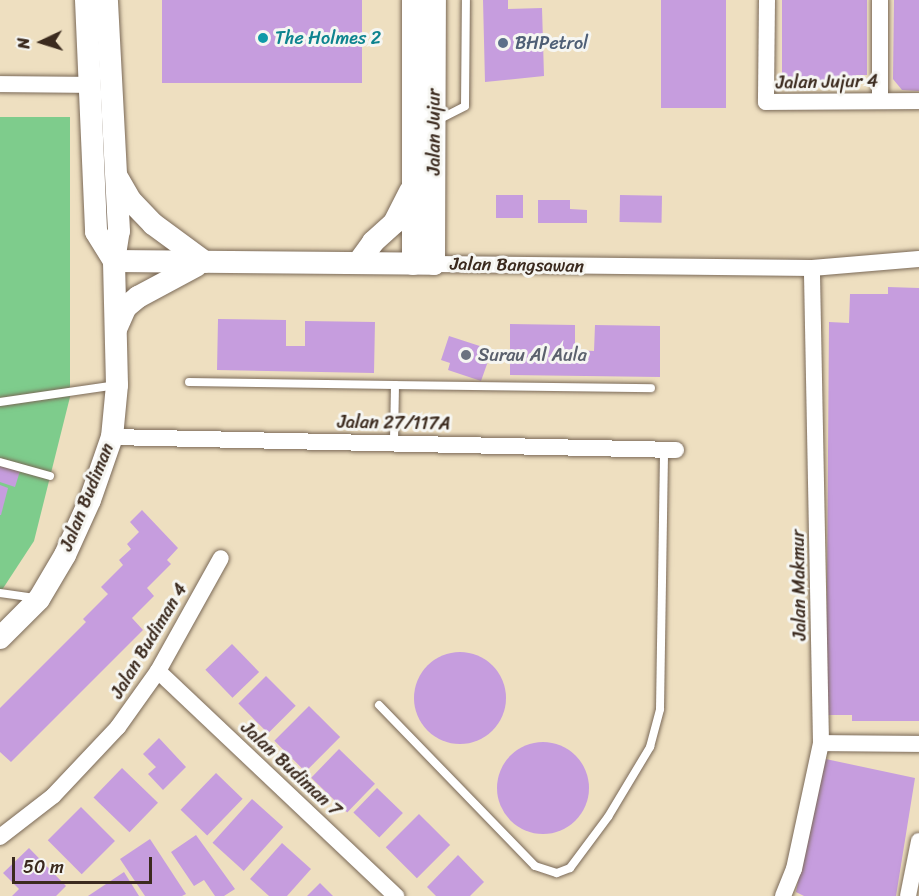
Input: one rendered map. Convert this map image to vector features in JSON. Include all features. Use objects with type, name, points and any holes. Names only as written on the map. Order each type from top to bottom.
[{"type":"street","points":[[86,0],[92,85],[96,232],[114,261]]},
{"type":"street","name":"Jalan Budiman","points":[[0,638],[39,598],[90,501],[112,436],[117,385],[114,261],[119,231],[107,0]]},
{"type":"street","name":"Jalan Jujur","points":[[413,0],[412,188],[423,264]]},
{"type":"street","name":"Jalan Jujur","points":[[423,264],[434,121],[435,0]]},
{"type":"street","name":"Jalan Jujur 4","points":[[767,0],[766,102],[919,101]]},
{"type":"street","points":[[880,0],[880,100]]},
{"type":"street","points":[[0,84],[92,85]]},
{"type":"street","points":[[116,175],[131,201],[153,224],[206,262]]},
{"type":"street","points":[[358,263],[407,205],[412,188]]},
{"type":"street","name":"Jalan Bangsawan","points":[[114,261],[812,268],[919,259]]},
{"type":"street","points":[[116,329],[126,307],[138,297],[167,278],[206,262]]},
{"type":"street","name":"Jalan Makmur","points":[[783,896],[794,869],[821,743],[812,268]]},
{"type":"street","name":"Jalan 27/117A","points":[[112,436],[670,449]]},
{"type":"street","name":"Jalan Budiman 4","points":[[0,837],[53,796],[118,727],[158,671],[221,558]]},
{"type":"street","name":"Jalan Budiman 7","points":[[158,671],[396,896]]},
{"type":"street","points":[[821,743],[919,744]]},
{"type":"street","points":[[908,896],[918,851]]},
{"type":"lane","points":[[434,121],[465,106],[466,0]]},
{"type":"lane","points":[[189,382],[651,388]]},
{"type":"lane","points":[[0,402],[117,385]]},
{"type":"lane","points":[[394,385],[394,442]]},
{"type":"lane","points":[[380,705],[535,866],[557,873],[570,868],[608,817],[650,747],[660,709],[670,449]]},
{"type":"lane","points":[[0,462],[50,476]]},
{"type":"lane","points":[[0,593],[39,598]]},
{"type":"green space","points":[[0,117],[70,117],[70,397],[34,541],[0,593]]},
{"type":"building","name":"The Holmes 2","points":[[162,0],[362,0],[362,83],[162,83]]},
{"type":"building","name":"BHPetrol","points":[[483,0],[508,0],[508,9],[542,8],[544,76],[485,82]]},
{"type":"building","points":[[661,0],[726,0],[726,108],[661,108]]},
{"type":"building","points":[[782,0],[867,0],[867,75],[856,75],[856,87],[791,87],[782,75]]},
{"type":"building","points":[[894,0],[919,0],[919,91],[902,90],[893,79]]},
{"type":"building","points":[[496,195],[523,195],[523,218],[496,218]]},
{"type":"building","points":[[620,195],[662,196],[662,223],[620,222]]},
{"type":"building","points":[[538,200],[570,200],[570,209],[587,210],[587,223],[538,223]]},
{"type":"building","points":[[888,287],[919,288],[919,721],[852,721],[852,715],[826,715],[829,322],[849,323],[850,294],[888,294]]},
{"type":"building","points":[[218,319],[286,320],[286,346],[305,346],[305,321],[375,322],[374,373],[217,370]]},
{"type":"building","points":[[510,324],[575,325],[575,350],[594,351],[595,325],[660,326],[660,377],[510,375]]},
{"type":"building","name":"Surau Al Aula","points":[[449,336],[492,350],[481,381],[448,370],[450,363],[441,360]]},
{"type":"building","points":[[0,464],[20,471],[15,487],[0,482]]},
{"type":"building","points":[[0,485],[8,488],[1,515],[0,515]]},
{"type":"building","points":[[142,510],[178,548],[167,560],[171,564],[147,588],[154,596],[132,618],[143,630],[11,762],[0,752],[0,708],[86,622],[83,619],[108,594],[101,587],[123,565],[119,560],[131,549],[127,544],[139,532],[130,522]]},
{"type":"building","points":[[232,644],[259,672],[232,698],[205,670]]},
{"type":"building","points":[[460,652],[478,655],[493,665],[503,680],[506,698],[503,716],[493,731],[478,741],[460,744],[442,741],[427,731],[417,716],[414,698],[417,680],[427,665],[442,655]]},
{"type":"building","points":[[266,676],[296,706],[268,733],[238,704]]},
{"type":"building","points":[[309,706],[340,737],[305,772],[274,741]]},
{"type":"building","points":[[159,738],[186,767],[163,790],[148,774],[156,767],[143,754]]},
{"type":"building","points":[[543,742],[561,745],[576,755],[586,770],[589,788],[586,806],[576,821],[561,831],[543,834],[525,831],[510,821],[500,806],[497,788],[500,770],[510,755],[525,745]]},
{"type":"building","points":[[339,749],[375,784],[347,813],[311,778]]},
{"type":"building","points":[[821,758],[915,778],[896,896],[804,896],[796,892]]},
{"type":"building","points":[[122,768],[158,803],[129,832],[94,797]]},
{"type":"building","points":[[216,773],[243,799],[207,835],[181,810]]},
{"type":"building","points":[[377,788],[403,813],[379,837],[353,812]]},
{"type":"building","points":[[252,799],[283,827],[244,871],[213,843]]},
{"type":"building","points":[[81,807],[115,841],[82,874],[48,840]]},
{"type":"building","points":[[419,814],[450,845],[417,878],[386,847]]},
{"type":"building","points":[[196,835],[235,889],[224,896],[215,896],[204,880],[194,886],[171,852]]},
{"type":"building","points":[[150,839],[186,894],[182,896],[145,896],[120,859]]},
{"type":"building","points":[[282,843],[311,869],[287,896],[269,896],[250,879]]},
{"type":"building","points":[[29,848],[66,886],[56,896],[12,896],[19,889],[3,873]]},
{"type":"building","points":[[458,855],[484,882],[470,896],[436,896],[427,887]]},
{"type":"building","points":[[124,872],[139,896],[88,896]]},
{"type":"building","points":[[320,883],[333,896],[307,896]]},
{"type":"place","name":"The Holmes 2","points":[[263,38]]},
{"type":"place","name":"BHPetrol","points":[[503,43]]},
{"type":"place","name":"Surau Al Aula","points":[[466,355]]}]
